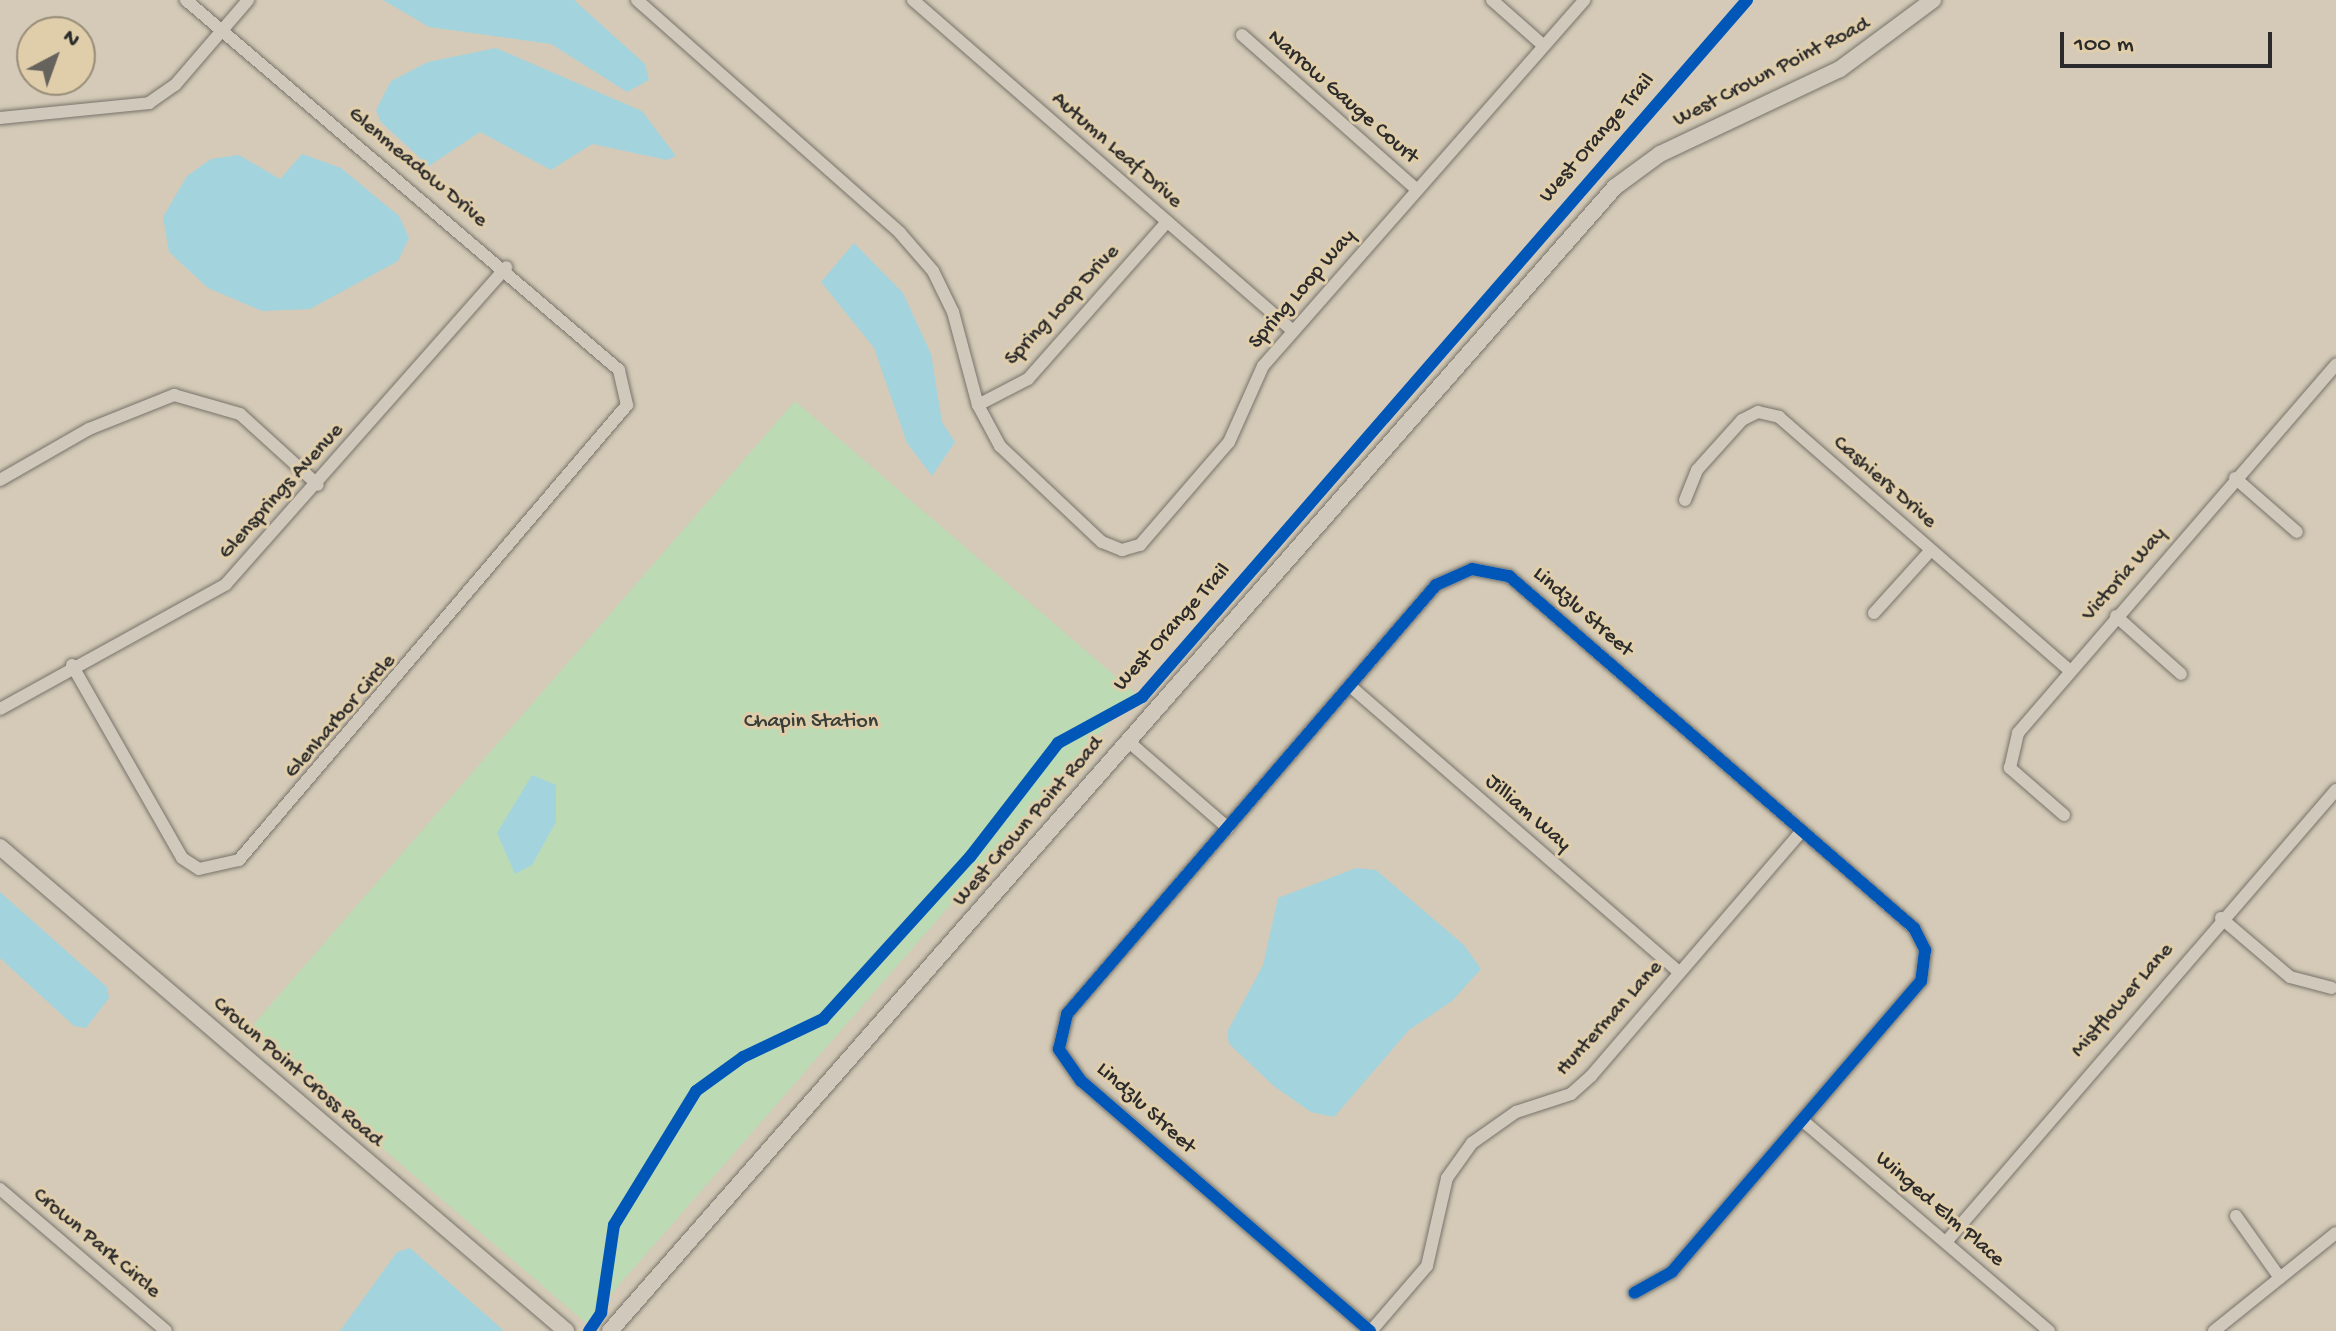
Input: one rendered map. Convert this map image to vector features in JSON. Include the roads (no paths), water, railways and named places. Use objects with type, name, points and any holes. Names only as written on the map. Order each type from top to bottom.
[{"type":"street","name":"Glenmeadow Drive","points":[[186,0],[506,267],[619,370]]},
{"type":"street","points":[[0,118],[149,103],[248,0]]},
{"type":"street","name":"Spring Loop Way","points":[[637,0],[933,271],[953,312],[978,405],[1012,462],[1122,550],[1140,545],[1229,442],[1260,371],[1585,0]]},
{"type":"street","name":"Autumn Leaf Drive","points":[[913,0],[1293,331]]},
{"type":"street","points":[[1492,0],[1544,46]]},
{"type":"street","name":"West Crown Point Road","points":[[610,1331],[1615,187],[1660,154],[1840,69],[1933,0]]},
{"type":"street","name":"Narrow Gauge Court","points":[[1242,35],[1417,190]]},
{"type":"street","name":"Spring Loop Drive","points":[[978,405],[1028,379],[1167,222]]},
{"type":"street","name":"Glensprings Avenue","points":[[0,709],[72,665],[226,584],[318,485],[506,267]]},
{"type":"street","name":"Victoria Way","points":[[2064,815],[2010,768],[2009,752],[2069,670],[2336,364]]},
{"type":"street","name":"Glenharbor Circle","points":[[72,665],[159,829],[182,858],[199,869],[239,860],[619,422],[627,405],[619,370]]},
{"type":"street","points":[[0,480],[89,429],[174,395],[240,414],[318,485]]},
{"type":"street","name":"Cashiers Drive","points":[[1685,500],[1697,470],[1742,420],[1758,412],[1779,417],[2069,670]]},
{"type":"street","points":[[2235,478],[2297,532]]},
{"type":"street","points":[[1874,613],[1931,550]]},
{"type":"street","name":"Lindzlu Street","points":[[1370,1331],[1081,1081],[1059,1049],[1067,1014],[1436,585],[1472,569],[1509,576],[1914,928],[1925,950],[1921,981],[1672,1272],[1634,1293]]},
{"type":"street","points":[[2116,616],[2181,674]]},
{"type":"street","name":"Jilliam Way","points":[[1350,686],[1679,972]]},
{"type":"street","points":[[1129,742],[1228,828]]},
{"type":"street","name":"Mistflower Lane","points":[[1946,1242],[2221,918],[2336,790]]},
{"type":"street","name":"Hunterman Lane","points":[[1370,1331],[1427,1266],[1447,1178],[1472,1143],[1516,1112],[1571,1094],[1802,831]]},
{"type":"street","name":"Crown Point Cross Road","points":[[0,847],[566,1331]]},
{"type":"street","points":[[2221,918],[2290,977],[2332,988]]},
{"type":"street","name":"Winged Elm Place","points":[[1802,1120],[2049,1331]]},
{"type":"street","name":"Crown Park Circle","points":[[0,1189],[166,1331]]},
{"type":"street","points":[[2236,1216],[2280,1278]]},
{"type":"street","points":[[2214,1331],[2336,1233]]},
{"type":"water","points":[[383,0],[574,0],[645,64],[649,80],[627,92],[551,44],[429,27]]},
{"type":"water","points":[[496,48],[642,111],[676,156],[667,160],[592,144],[551,170],[480,132],[429,166],[381,122],[376,110],[391,81],[428,62]]},
{"type":"water","points":[[302,154],[341,168],[399,216],[409,238],[398,261],[310,309],[262,311],[208,288],[169,252],[163,217],[187,176],[211,159],[239,155],[280,179]]},
{"type":"water","points":[[854,243],[903,293],[931,354],[942,422],[955,442],[932,476],[907,443],[874,348],[821,282]]},
{"type":"water","points":[[532,775],[556,785],[556,822],[532,865],[515,874],[497,833]]},
{"type":"water","points":[[1356,868],[1376,870],[1464,945],[1481,969],[1452,1001],[1409,1030],[1334,1117],[1311,1112],[1275,1087],[1229,1044],[1227,1032],[1263,965],[1278,898]]},
{"type":"water","points":[[0,892],[107,987],[109,998],[86,1028],[74,1026],[0,958]]},
{"type":"water","points":[[410,1248],[503,1331],[340,1331],[397,1252]]},
{"type":"park label","name":"Chapin Station","points":[[811,723]]}]
